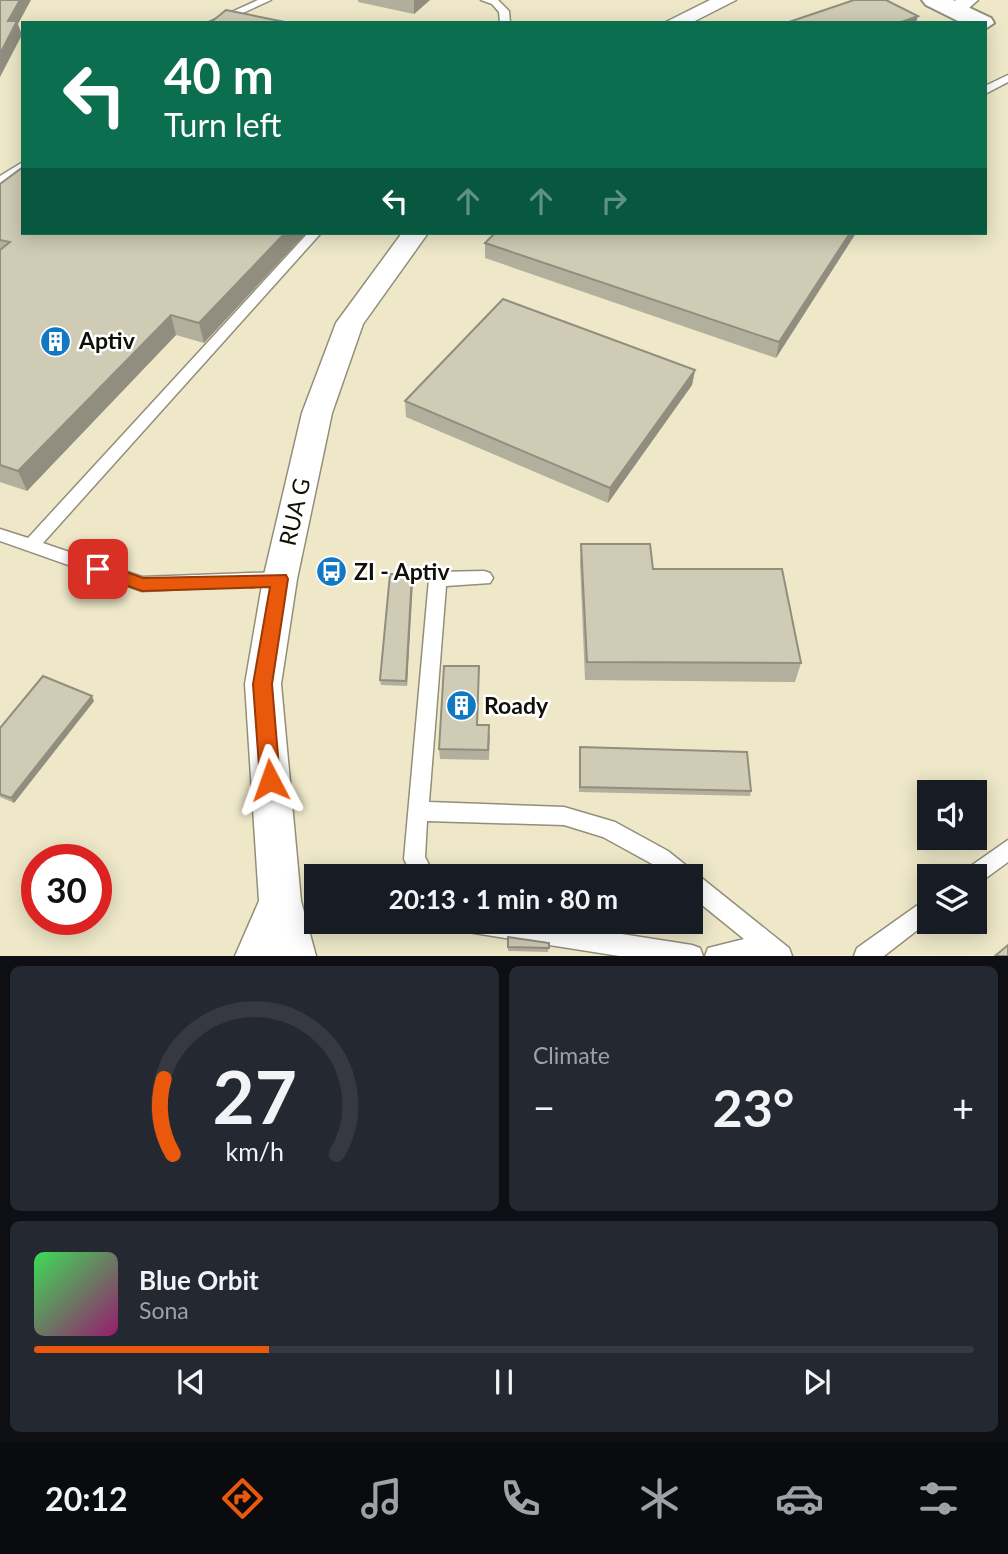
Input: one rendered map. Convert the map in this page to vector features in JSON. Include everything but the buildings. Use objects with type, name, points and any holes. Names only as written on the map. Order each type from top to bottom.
[{"type":"street","points":[[679,21],[726,0]]},
{"type":"street","points":[[952,3],[981,21]]},
{"type":"street","points":[[987,24],[1008,35]]},
{"type":"street","name":"RUA G","points":[[294,956],[280,901],[263,684],[279,579],[317,414],[350,323],[414,235]]},
{"type":"street","points":[[257,956],[280,901]]},
{"type":"lane","points":[[217,21],[266,0]]},
{"type":"lane","points":[[486,0],[495,2],[504,11],[505,21]]},
{"type":"lane","points":[[987,90],[1008,78]]},
{"type":"lane","points":[[0,182],[21,166]]},
{"type":"lane","points":[[32,545],[313,235]]},
{"type":"lane","points":[[0,535],[142,584],[279,579]]},
{"type":"lane","points":[[417,864],[414,859],[438,579],[484,578]]},
{"type":"lane","points":[[418,811],[564,816],[608,829],[669,864]]},
{"type":"lane","points":[[987,866],[1008,850]]},
{"type":"lane","points":[[703,892],[775,950]]},
{"type":"lane","points":[[865,956],[917,917]]},
{"type":"lane","points":[[551,934],[692,956]]},
{"type":"lane","points":[[716,956],[775,950]]},
{"type":"shaded area","points":[[0,0],[1008,0],[1008,955],[0,956]]},
{"type":"place","name":"Aptiv","points":[[56,341]]},
{"type":"place","name":"ZI - Aptiv","points":[[331,572]]},
{"type":"place","name":"Roady","points":[[461,706]]},
{"type":"route","points":[[98,569],[142,584],[279,579],[263,684],[270,780]]}]
